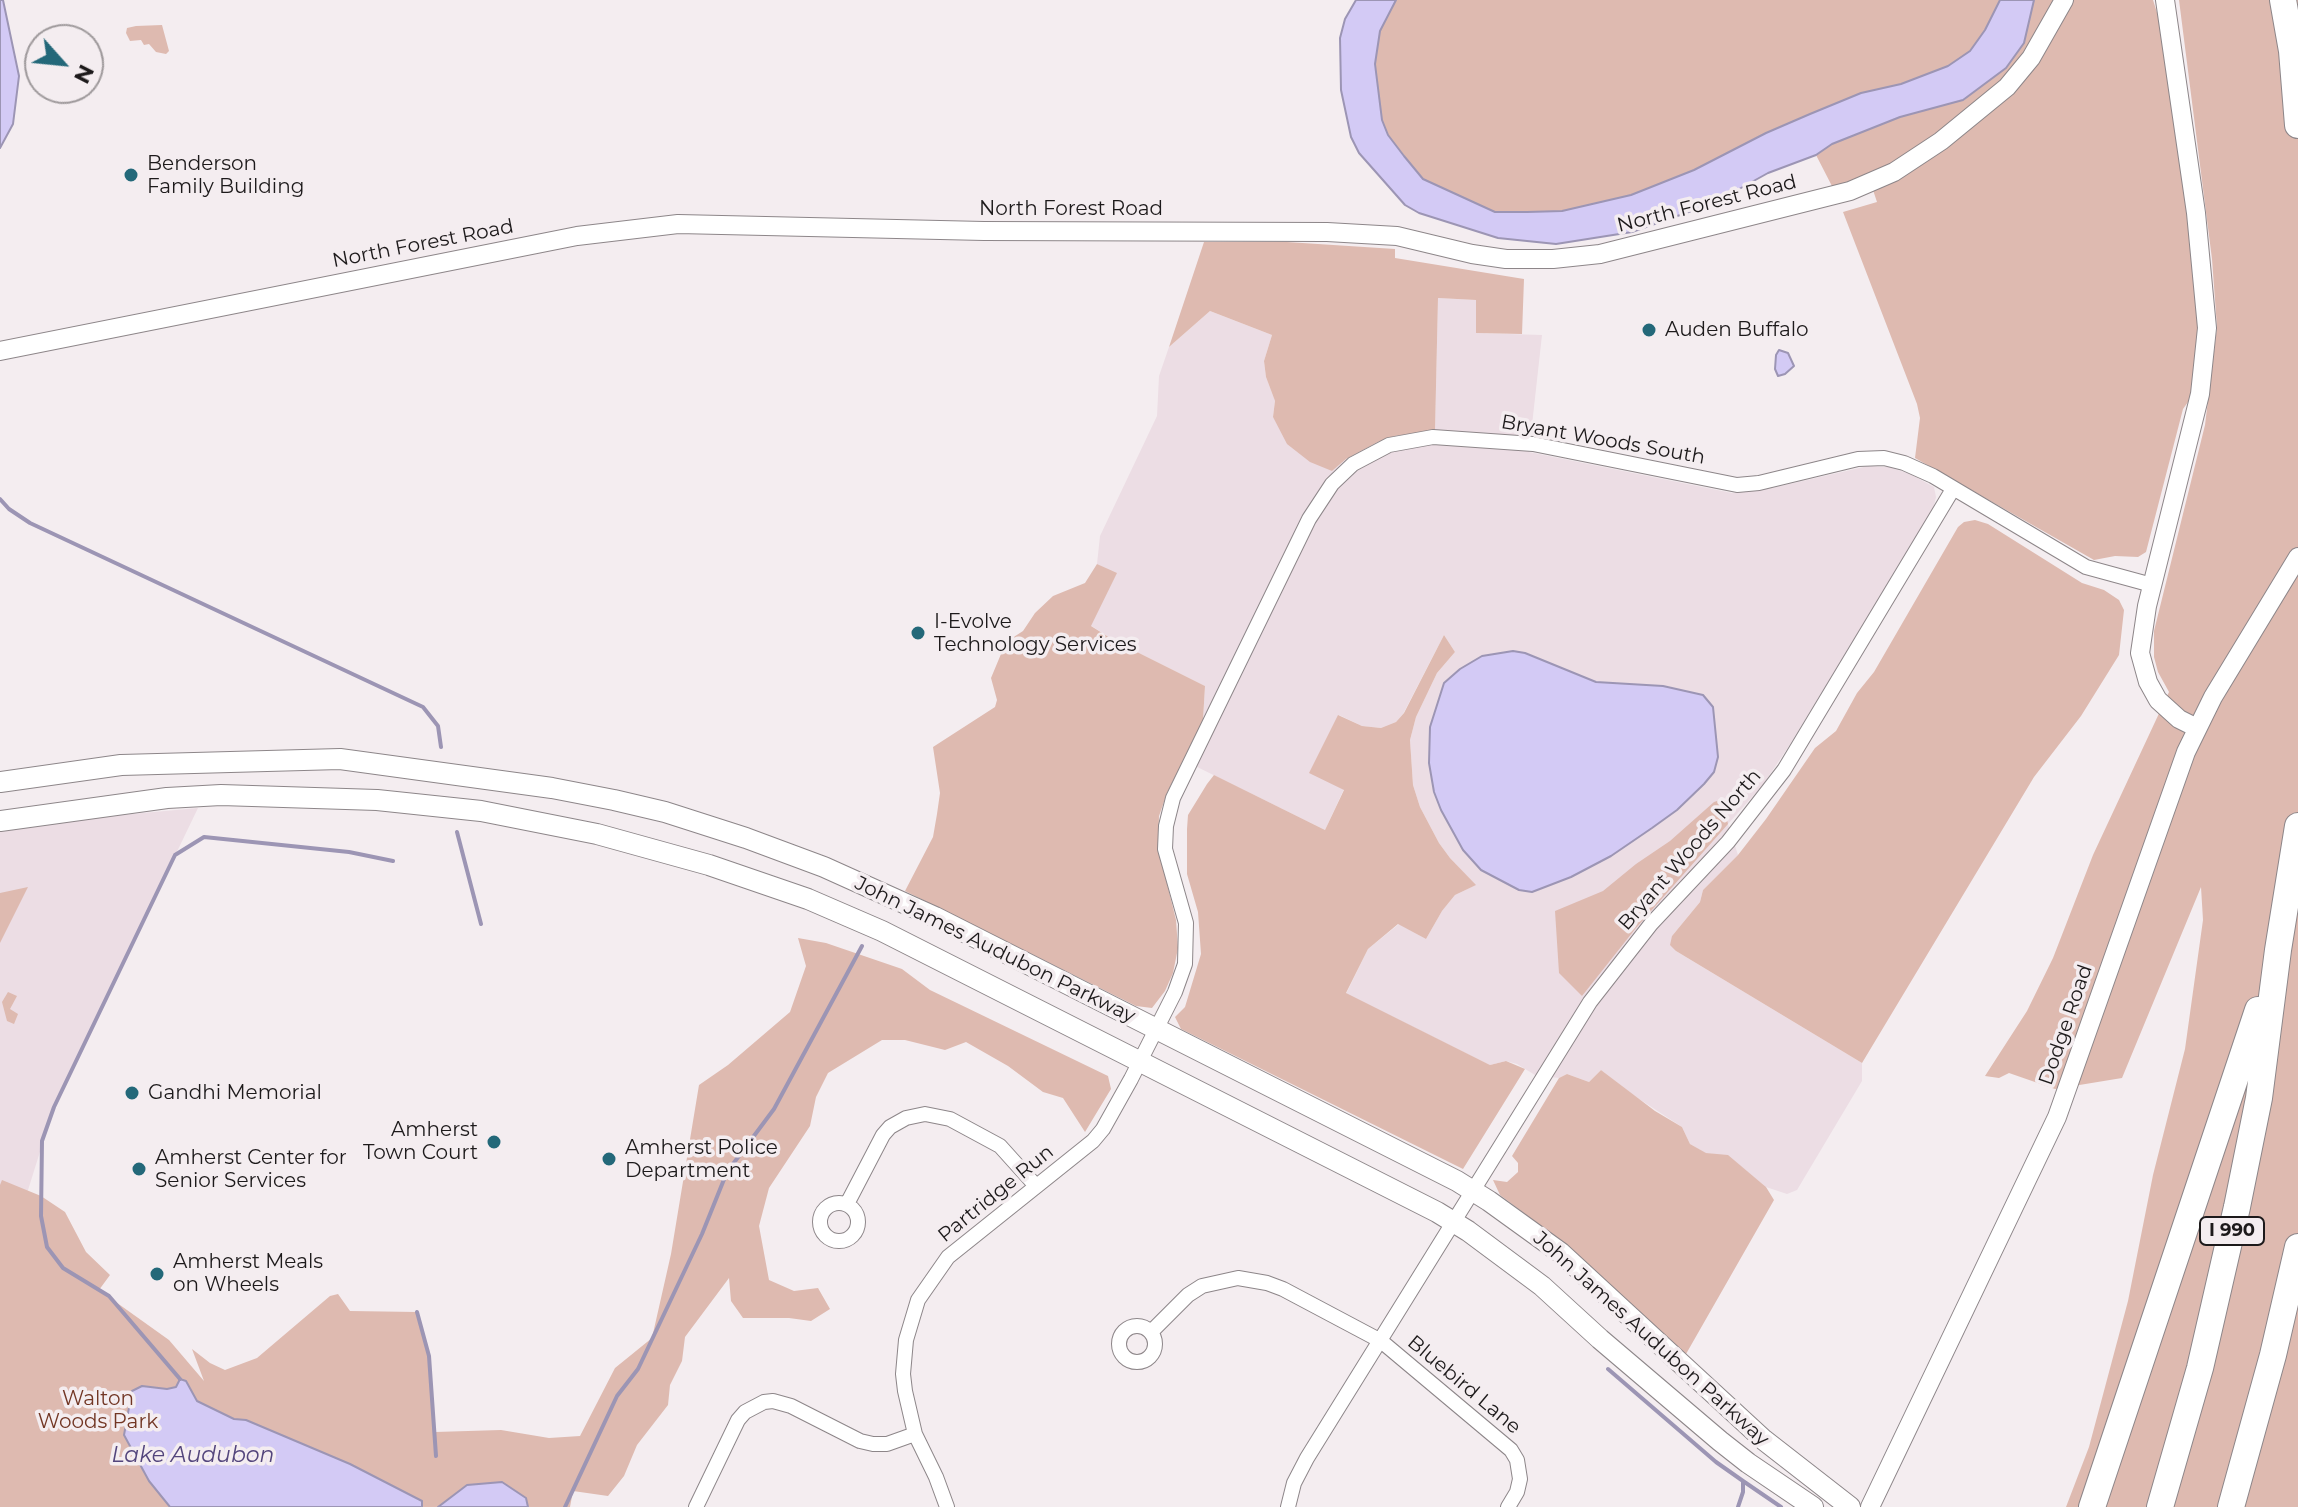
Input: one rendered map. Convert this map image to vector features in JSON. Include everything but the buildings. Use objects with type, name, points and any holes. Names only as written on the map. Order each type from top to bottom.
[{"type":"highway","points":[[2283,0],[2292,51],[2298,125]]},
{"type":"highway","name":"I 990","points":[[2160,1507],[2200,1368],[2237,1207],[2259,1098],[2298,826]]},
{"type":"highway","points":[[2092,1507],[2278,950]]},
{"type":"highway","points":[[2231,1507],[2266,1383],[2298,1247]]},
{"type":"main road","name":"John James Audubon Parkway","points":[[0,782],[121,765],[340,759],[507,781],[614,800],[665,812],[824,867],[935,917],[1473,1191],[1561,1253],[1764,1440],[1850,1507]]},
{"type":"main road","name":"John James Audubon Parkway","points":[[0,821],[138,801],[221,795],[389,802],[481,811],[597,834],[709,865],[808,899],[882,931],[1453,1223],[1542,1286],[1600,1339],[1748,1463],[1813,1507]]},
{"type":"main road","points":[[808,899],[824,867]]},
{"type":"street","name":"North Forest Road","points":[[0,351],[577,236],[678,224],[984,231],[1327,232],[1391,235],[1506,259],[1561,259],[1600,254],[1850,191],[1894,172],[1941,141],[2007,87],[2031,58],[2064,0]]},
{"type":"street","points":[[2165,0],[2196,213],[2207,328],[2200,394],[2140,644],[2142,667],[2151,689],[2162,705],[2197,728]]},
{"type":"street","name":"Bryant Woods South","points":[[1140,1061],[1182,976],[1187,953],[1186,923],[1165,849],[1166,826],[1173,798],[1309,519],[1332,484],[1353,464],[1377,450],[1402,441],[1433,437],[1480,439],[1569,450],[1737,485],[1768,481],[1858,459],[1884,458],[1914,467],[2086,567],[2152,585]]},
{"type":"street","name":"Bryant Woods North","points":[[1453,1223],[1600,988],[1651,924],[1741,827],[1784,770],[1953,489]]},
{"type":"street","name":"Dodge Road","points":[[1870,1507],[2057,1117],[2169,797],[2197,728],[2298,557]]},
{"type":"street","name":"Partridge Run","points":[[947,1507],[915,1434],[903,1374],[906,1340],[918,1300],[948,1257],[1080,1153],[1103,1129],[1140,1061]]},
{"type":"street","points":[[847,1204],[883,1135],[906,1118],[925,1114],[950,1119],[1000,1146],[1036,1186]]},
{"type":"street","points":[[1288,1507],[1294,1483],[1307,1458],[1453,1223]]},
{"type":"street","name":"Bluebird Lane","points":[[1151,1332],[1188,1295],[1202,1286],[1238,1278],[1275,1286],[1381,1341],[1511,1450],[1517,1460],[1520,1479],[1508,1507]]},
{"type":"street","points":[[696,1507],[738,1420],[756,1404],[783,1403],[860,1441],[873,1444],[887,1444],[915,1434]]},
{"type":"shaded area","points":[[1438,298],[1476,300],[1477,333],[1542,335],[1529,452],[1732,493],[1772,488],[1868,466],[1889,467],[1934,487],[1936,497],[1933,510],[1789,746],[1762,786],[1728,824],[1738,855],[1703,890],[1700,902],[1672,936],[1676,951],[1862,1063],[1862,1081],[1797,1190],[1787,1194],[1766,1187],[1728,1156],[1705,1153],[1690,1144],[1682,1127],[1601,1070],[1589,1082],[1567,1074],[1559,1078],[1535,1075],[1506,1061],[1490,1065],[1346,994],[1368,949],[1399,924],[1426,939],[1455,895],[1475,885],[1439,843],[1420,807],[1413,785],[1410,740],[1416,717],[1437,673],[1455,652],[1444,635],[1396,722],[1381,728],[1362,726],[1339,715],[1344,789],[1325,830],[1183,760],[1203,720],[1205,686],[1115,641],[1090,625],[1116,574],[1097,564],[1100,536],[1157,416],[1159,376],[1169,347],[1210,311],[1272,335],[1264,361],[1275,401],[1273,417],[1332,471],[1346,459],[1378,442],[1395,436],[1435,431]]},
{"type":"shaded area","points":[[198,808],[54,1107],[13,1238],[0,1237],[0,832],[77,819]]},
{"type":"green space","points":[[1396,0],[2000,0],[1970,51],[1948,66],[1901,84],[1861,93],[1766,133],[1694,170],[1631,195],[1562,211],[1495,212],[1423,179],[1388,135],[1382,120],[1375,64],[1380,30]]},
{"type":"green space","points":[[2034,0],[2054,0],[2015,66],[1978,105],[1893,164],[1834,190],[1816,155],[1832,144],[1899,117],[1964,100],[2023,43]]},
{"type":"green space","points":[[2072,0],[2153,0],[2159,19],[2188,212],[2199,329],[2193,395],[2183,409],[2146,552],[2138,557],[2115,556],[2094,560],[1915,458],[1920,418],[1917,404],[1843,212],[1877,202],[1873,190],[1975,124]]},
{"type":"green space","points":[[2179,0],[2298,0],[2298,1507],[2066,1507],[2089,1447],[2128,1301],[2153,1175],[2185,1049],[2203,920],[2201,887],[2122,1078],[2055,1089],[2009,1073],[1999,1078],[1985,1076],[2027,1011],[2053,958],[2093,855],[2169,692],[2154,657],[2154,631],[2205,425],[2217,327],[2212,259]]},
{"type":"green space","points":[[162,25],[169,51],[166,54],[156,52],[141,40],[130,41],[126,33],[127,28],[136,26]]},
{"type":"green space","points":[[1204,242],[1287,242],[1395,249],[1395,258],[1524,279],[1522,334],[1476,333],[1476,300],[1438,298],[1435,431],[1395,436],[1378,442],[1346,459],[1332,471],[1310,462],[1287,444],[1273,417],[1275,401],[1264,361],[1272,335],[1210,311],[1169,347]]},
{"type":"green space","points":[[1975,520],[1988,524],[2082,583],[2104,590],[2119,600],[2124,610],[2119,655],[2081,716],[2034,777],[1862,1063],[1670,945],[1672,936],[1700,902],[1703,890],[1738,855],[1815,748],[1836,731],[1958,527]]},
{"type":"green space","points":[[1097,564],[1117,573],[1091,626],[1205,686],[1203,720],[1159,816],[1158,847],[1176,920],[1178,948],[1173,973],[1165,991],[1152,1008],[1136,1006],[905,891],[933,837],[940,793],[933,747],[995,707],[997,700],[991,678],[1006,642],[1023,631],[1035,613],[1053,596],[1085,583]]},
{"type":"green space","points":[[1444,635],[1455,652],[1437,673],[1416,717],[1410,740],[1413,785],[1420,807],[1439,843],[1476,885],[1455,895],[1426,939],[1398,924],[1368,949],[1346,993],[1490,1065],[1506,1061],[1525,1069],[1463,1169],[1181,1029],[1175,1017],[1185,1007],[1201,954],[1198,912],[1187,874],[1187,829],[1188,815],[1207,784],[1214,775],[1325,830],[1344,790],[1309,773],[1338,715],[1362,726],[1381,728],[1396,722],[1404,713]]},
{"type":"green space","points":[[1720,800],[1728,824],[1636,928],[1582,996],[1559,973],[1555,911],[1603,891]]},
{"type":"green space","points":[[28,887],[0,943],[0,893]]},
{"type":"green space","name":"Walton Woods Park","points":[[798,938],[826,943],[902,969],[930,990],[1108,1076],[1111,1089],[1085,1132],[1063,1098],[1043,1092],[1008,1066],[966,1042],[945,1050],[905,1040],[882,1040],[828,1073],[816,1097],[810,1126],[769,1188],[759,1226],[769,1280],[794,1291],[818,1288],[830,1309],[811,1321],[743,1318],[731,1301],[729,1278],[685,1337],[682,1361],[670,1385],[668,1405],[637,1445],[624,1476],[608,1496],[573,1491],[570,1507],[0,1507],[2,1180],[41,1196],[65,1212],[86,1252],[110,1275],[99,1290],[169,1340],[204,1381],[192,1349],[225,1370],[257,1358],[330,1296],[338,1294],[350,1311],[417,1312],[429,1356],[435,1432],[501,1430],[549,1438],[580,1436],[615,1368],[652,1338],[671,1254],[699,1085],[728,1065],[790,1012],[806,966]]},
{"type":"green space","points":[[8,992],[17,996],[10,1009],[18,1014],[14,1024],[7,1021],[2,1002]]},
{"type":"green space","points":[[1601,1070],[1655,1111],[1682,1127],[1690,1144],[1706,1153],[1728,1155],[1766,1187],[1774,1200],[1686,1354],[1570,1248],[1500,1195],[1493,1180],[1507,1182],[1518,1172],[1518,1163],[1512,1156],[1559,1078],[1567,1074],[1589,1082]]},
{"type":"water","points":[[0,0],[3,0],[19,76],[13,124],[0,148]]},
{"type":"water","points":[[1356,0],[1396,0],[1380,31],[1375,64],[1382,120],[1388,135],[1404,156],[1423,179],[1495,212],[1527,212],[1562,211],[1631,195],[1694,170],[1766,133],[1861,93],[1901,84],[1948,66],[1970,51],[2000,0],[2034,0],[2024,43],[2006,68],[1963,100],[1900,117],[1832,144],[1816,155],[1768,173],[1714,203],[1632,232],[1556,244],[1498,238],[1419,213],[1405,205],[1359,153],[1351,137],[1341,90],[1340,38],[1345,19]]},
{"type":"water","points":[[1779,350],[1788,353],[1794,366],[1778,376],[1775,369]]},
{"type":"water","points":[[1513,651],[1596,682],[1663,686],[1703,695],[1713,707],[1718,757],[1714,772],[1677,810],[1611,856],[1571,877],[1532,892],[1519,890],[1481,870],[1463,850],[1441,810],[1429,763],[1430,727],[1444,683],[1482,656]]},
{"type":"water","name":"Lake Audubon","points":[[180,1379],[186,1381],[197,1401],[234,1419],[246,1420],[350,1464],[422,1501],[422,1507],[170,1507],[149,1481],[124,1435],[132,1391],[142,1386],[176,1387]]},
{"type":"water","points":[[502,1482],[526,1498],[528,1507],[438,1507],[467,1485]]},
{"type":"waterway","points":[[0,499],[30,523],[423,707],[438,726],[441,747]]},
{"type":"waterway","points":[[457,832],[481,924]]},
{"type":"waterway","points":[[180,1379],[109,1296],[63,1268],[47,1247],[41,1216],[42,1141],[54,1107],[175,855],[204,837],[349,852],[393,861]]},
{"type":"waterway","points":[[565,1507],[617,1396],[638,1369],[702,1234],[727,1172],[774,1109],[862,946]]},
{"type":"waterway","points":[[417,1312],[429,1356],[436,1456]]},
{"type":"waterway","points":[[1608,1369],[1716,1462],[1743,1481],[1738,1507]]},
{"type":"waterway","points":[[1743,1481],[1781,1507]]},
{"type":"place","name":"Benderson Family Building","points":[[131,175]]},
{"type":"place","name":"Auden Buffalo","points":[[1649,330]]},
{"type":"place","name":"I-Evolve Technology Services","points":[[918,633]]},
{"type":"place","name":"Gandhi Memorial","points":[[132,1093]]},
{"type":"place","name":"Amherst Town Court","points":[[494,1142]]},
{"type":"place","name":"Amherst Police Department","points":[[609,1159]]},
{"type":"place","name":"Amherst Center for Senior Services","points":[[139,1169]]},
{"type":"place","name":"Amherst Meals on Wheels","points":[[157,1274]]}]
